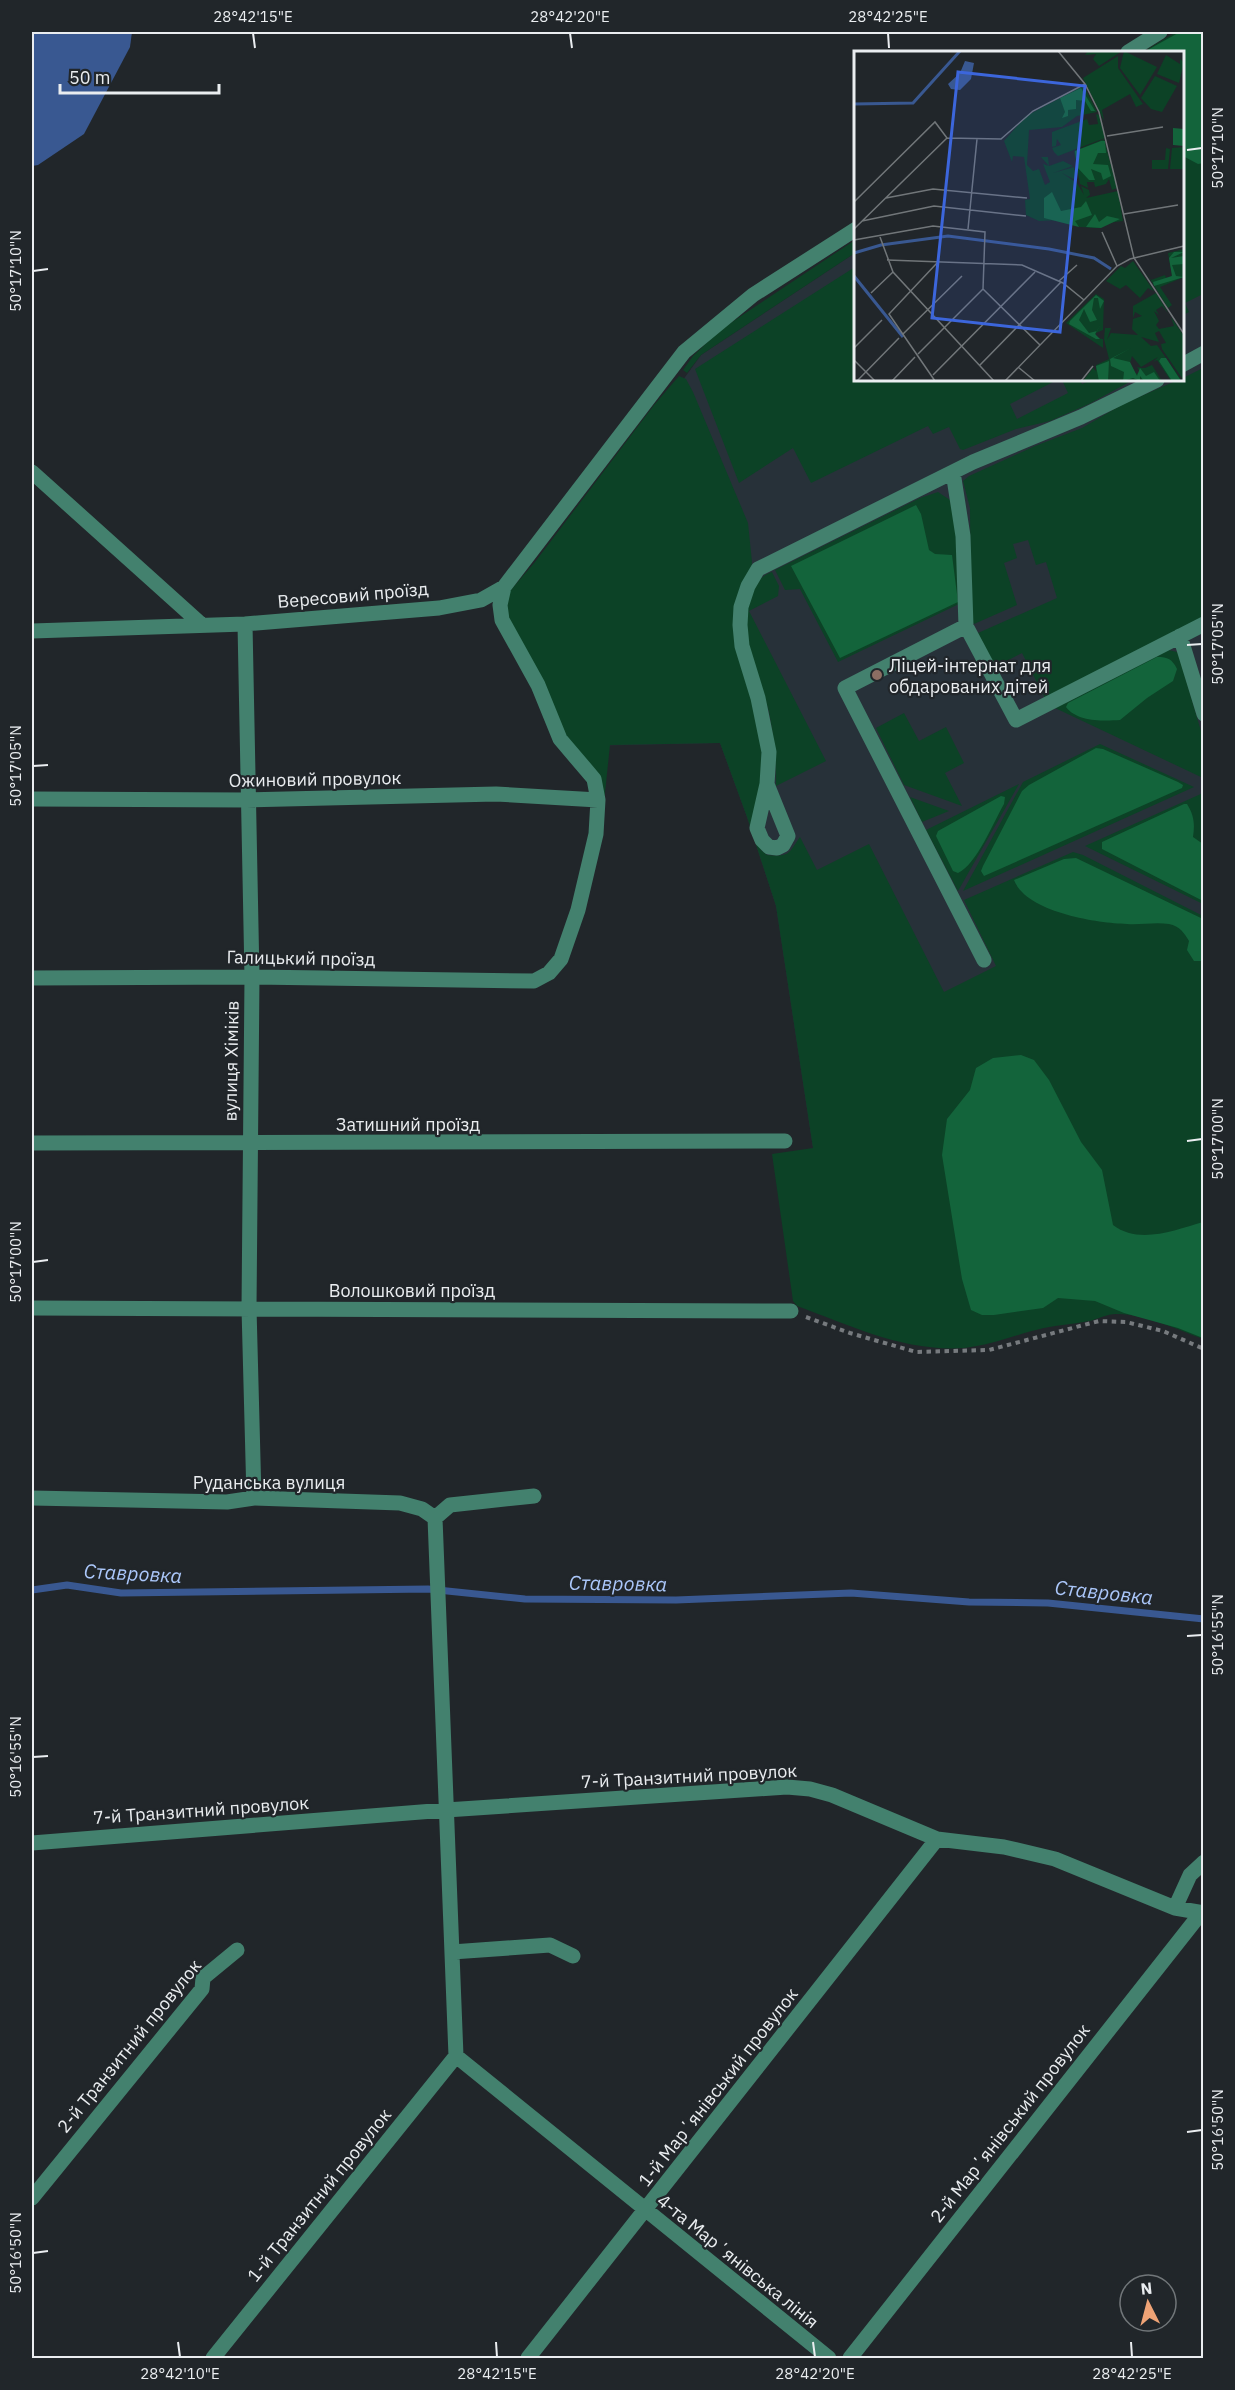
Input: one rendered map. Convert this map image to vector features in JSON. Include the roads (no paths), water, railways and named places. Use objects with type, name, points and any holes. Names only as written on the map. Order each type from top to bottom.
[{"type":"street","points":[[1130,51],[1160,32]]},
{"type":"street","points":[[598,800],[594,779],[560,739],[538,685],[502,620],[500,605],[504,587],[684,352],[753,295],[854,230]]},
{"type":"street","points":[[1184,364],[1203,353]]},
{"type":"street","points":[[767,784],[769,752],[758,698],[742,646],[740,625],[741,607],[753,577],[759,569],[953,472],[1081,417],[1155,381]]},
{"type":"street","points":[[32,472],[201,624]]},
{"type":"street","points":[[953,472],[963,536],[966,626],[1016,720],[1203,624]]},
{"type":"street","name":"Вересовий проїзд","points":[[32,631],[245,624],[439,608],[481,600],[504,587]]},
{"type":"street","name":"вулиця Хіміків","points":[[245,624],[252,976],[249,1308],[254,1498]]},
{"type":"street","points":[[966,626],[846,688],[984,960]]},
{"type":"street","points":[[1180,636],[1203,714]]},
{"type":"street","name":"Ожиновий провулок","points":[[32,800],[247,800],[496,794],[598,800]]},
{"type":"street","name":"Галицький проїзд","points":[[32,978],[252,976],[534,981],[549,973],[561,959],[578,910],[596,834],[598,800]]},
{"type":"street","name":"Затишний проїзд","points":[[32,1143],[784,1141]]},
{"type":"street","name":"Волошковий проїзд","points":[[32,1308],[791,1311]]},
{"type":"street","points":[[456,2056],[435,1518],[450,1505],[534,1496]]},
{"type":"street","name":"Руданська вулиця","points":[[32,1498],[227,1502],[254,1498],[400,1503],[422,1509],[435,1518]]},
{"type":"street","name":"7-й Транзитний провулок","points":[[32,1843],[446,1810],[787,1787],[810,1789],[832,1795],[937,1839],[1004,1847],[1054,1859],[1175,1908],[1202,1913]]},
{"type":"street","name":"1-й Марʼянівський провулок","points":[[528,2358],[937,1839]]},
{"type":"street","points":[[1175,1908],[1190,1875],[1203,1862]]},
{"type":"street","name":"2-й Марʼянівський провулок","points":[[850,2358],[1202,1913]]},
{"type":"street","points":[[452,1952],[550,1946],[573,1956]]},
{"type":"street","name":"2-й Транзитний провулок","points":[[32,2198],[202,1989],[204,1978],[237,1950]]},
{"type":"street","name":"4-та Марʼянівська лінія","points":[[456,2056],[829,2358]]},
{"type":"street","name":"1-й Транзитний провулок","points":[[213,2358],[456,2056]]},
{"type":"water","points":[[32,32],[132,32],[130,47],[84,134],[38,165],[32,166]]},
{"type":"waterway","name":"Ставровка","points":[[32,1590],[67,1585],[121,1593],[428,1589],[525,1599],[676,1600],[851,1593],[969,1602],[1048,1603],[1204,1619]]},
{"type":"place","name":"Ліцей-інтернат для обдарованих дітей","points":[[877,675]]}]
